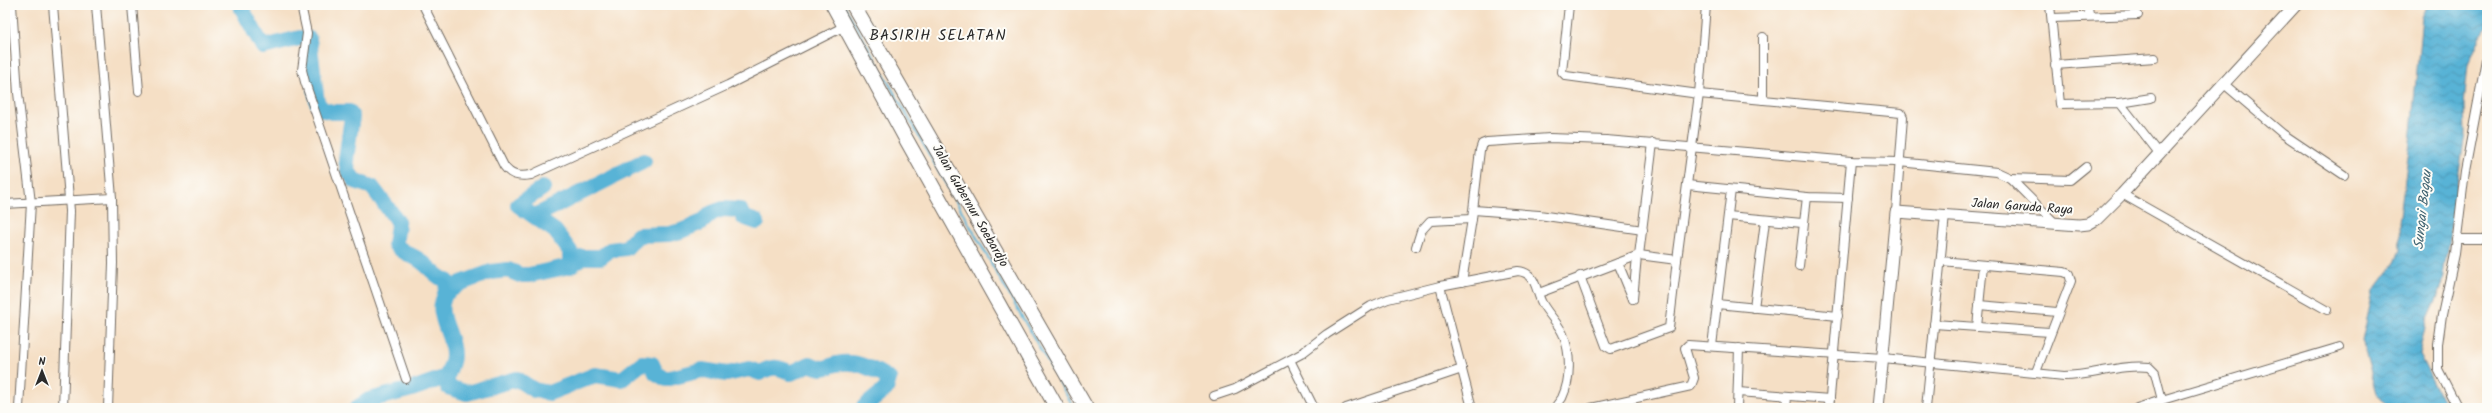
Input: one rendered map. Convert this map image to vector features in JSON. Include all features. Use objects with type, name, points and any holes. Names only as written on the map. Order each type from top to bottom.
[{"type":"highway","name":"Jalan Gubernur Soebardjo","points":[[833,5],[906,139],[1057,408]]},
{"type":"highway","name":"Jalan Gubernur Soebardjo","points":[[853,5],[1086,408]]},
{"type":"street","points":[[12,5],[18,93],[31,203],[19,408]]},
{"type":"street","points":[[53,5],[70,226],[63,408]]},
{"type":"street","points":[[96,5],[112,198],[113,263],[108,408]]},
{"type":"street","points":[[132,5],[139,91]]},
{"type":"street","points":[[300,5],[307,33],[302,70],[305,82],[406,379]]},
{"type":"street","points":[[423,5],[504,166],[517,176],[532,175],[728,85],[845,26]]},
{"type":"street","points":[[1569,5],[1562,72],[1565,76],[1699,94],[1901,113],[1903,117],[1896,212],[1878,408]]},
{"type":"street","points":[[1580,276],[1606,346],[1611,349],[1669,328],[1699,94],[1706,5]]},
{"type":"street","points":[[2050,5],[2060,104],[2120,103],[2151,98]]},
{"type":"street","points":[[2088,5],[2089,16]]},
{"type":"street","name":"Jalan Garuda Raya","points":[[1896,212],[2057,225],[2088,224],[2097,219],[2122,194],[2296,5]]},
{"type":"street","points":[[2052,18],[2138,15]]},
{"type":"street","points":[[1763,37],[1763,100]]},
{"type":"street","points":[[2458,408],[2441,377],[2437,363],[2442,315],[2456,240],[2465,171],[2487,54]]},
{"type":"street","points":[[2055,65],[2155,58]]},
{"type":"street","points":[[2224,84],[2283,134],[2344,175]]},
{"type":"street","points":[[2120,103],[2159,153]]},
{"type":"street","points":[[1462,282],[1474,210],[1480,150],[1484,143],[1569,138],[1692,146],[1851,161],[1899,162],[1997,172],[2010,178],[2057,225]]},
{"type":"street","points":[[1618,263],[1633,299],[1653,143]]},
{"type":"street","points":[[1829,408],[1851,161]]},
{"type":"street","points":[[2010,178],[2070,180],[2086,167]]},
{"type":"street","points":[[1687,185],[1807,197],[1848,198]]},
{"type":"street","points":[[1712,346],[1731,190]]},
{"type":"street","points":[[2122,194],[2327,310]]},
{"type":"street","points":[[1799,266],[1802,223],[1807,197]]},
{"type":"street","points":[[5,204],[112,198]]},
{"type":"street","points":[[1474,210],[1539,215],[1643,230]]},
{"type":"street","points":[[1926,408],[1945,215]]},
{"type":"street","points":[[1728,216],[1765,221],[1802,223]]},
{"type":"street","points":[[1416,247],[1421,231],[1430,221],[1472,219]]},
{"type":"street","points":[[1754,308],[1765,221]]},
{"type":"street","points":[[2456,240],[2487,239]]},
{"type":"street","points":[[1539,293],[1580,276],[1638,256],[1677,260]]},
{"type":"street","points":[[1941,261],[2068,273],[2071,281],[2057,312],[2036,372]]},
{"type":"street","points":[[1977,327],[1983,265]]},
{"type":"street","points":[[1214,396],[1235,389],[1290,360],[1371,306],[1388,298],[1440,286],[1523,272],[1532,278],[1542,302],[1563,334],[1568,353],[1568,381],[1561,399],[1555,408]]},
{"type":"street","points":[[1440,286],[1472,408]]},
{"type":"street","points":[[1717,304],[1838,316]]},
{"type":"street","points":[[1979,305],[2057,312]]},
{"type":"street","points":[[1934,324],[2050,332]]},
{"type":"street","points":[[1590,408],[1691,386],[1694,378],[1685,346],[1712,346],[1883,358],[2079,376],[2122,367],[2149,367],[2155,373],[2162,400]]},
{"type":"street","points":[[2137,408],[2340,347]]},
{"type":"street","points":[[1737,408],[1739,348]]},
{"type":"street","points":[[1290,360],[1314,408]]},
{"type":"street","points":[[1346,408],[1462,369]]},
{"type":"street","points":[[1738,392],[1830,399]]},
{"type":"street","points":[[1786,408],[1787,396]]},
{"type":"water","name":"Sungai Bagau","points":[[2428,5],[2487,5],[2487,27],[2483,31],[2468,65],[2464,104],[2465,134],[2441,289],[2426,323],[2419,354],[2446,408],[2389,408],[2377,394],[2362,341],[2373,292],[2394,264],[2400,250],[2399,223],[2410,142],[2422,17]]},
{"type":"waterway","points":[[240,5],[263,47],[300,38],[309,39],[317,102],[322,109],[332,112],[349,112],[352,117],[346,159],[348,171],[355,181],[372,187],[396,219],[398,225],[395,244],[401,250],[422,262],[439,277],[447,281],[441,309],[453,349],[453,359],[447,378],[448,387],[467,393],[517,379],[534,390],[549,393],[595,375],[622,379],[642,363],[652,364],[656,373],[666,379],[702,370],[727,374],[749,369],[760,373],[764,370],[776,368],[783,369],[791,373],[810,364],[816,367],[824,368],[837,364],[848,363],[867,367],[889,379],[886,389],[863,408]]},
{"type":"waterway","points":[[844,5],[1074,408]]},
{"type":"waterway","points":[[535,216],[644,161]]},
{"type":"waterway","points":[[543,188],[518,205],[555,231],[570,251],[570,266]]},
{"type":"waterway","points":[[448,292],[461,283],[491,272],[508,270],[520,275],[529,275],[570,266],[583,257],[601,257],[610,250],[626,248],[638,235],[669,234],[681,231],[702,222],[712,213],[723,209],[740,210],[743,217],[757,222]]},
{"type":"waterway","points":[[357,408],[369,400],[412,389],[446,377]]},
{"type":"district","name":"BASIRIH SELATAN","points":[[938,36]]}]
